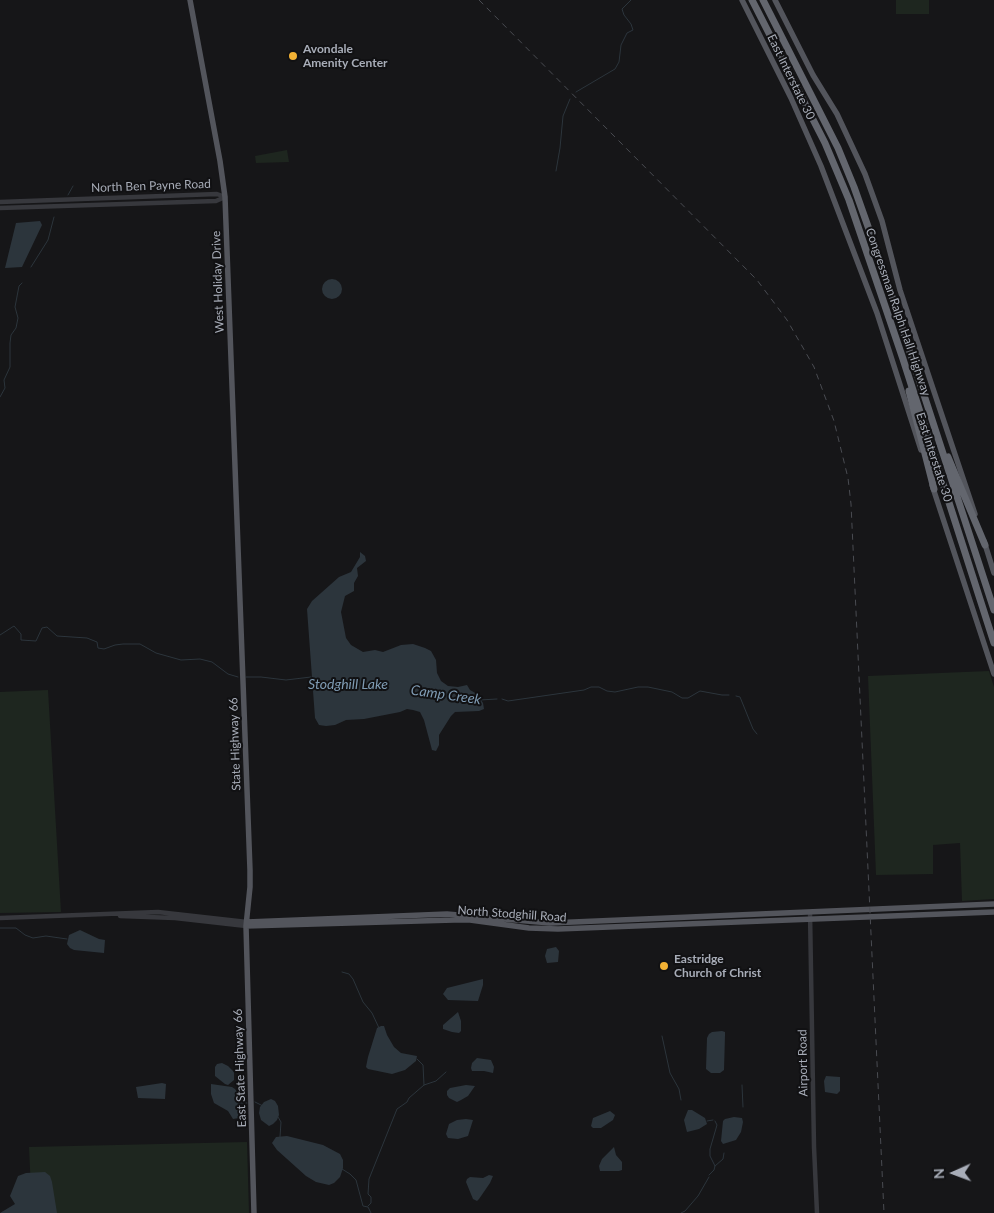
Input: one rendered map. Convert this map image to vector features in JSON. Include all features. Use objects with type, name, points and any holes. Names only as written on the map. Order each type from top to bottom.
[{"type":"highway","points":[[747,0],[808,111]]},
{"type":"highway","name":"Congressman Ralph Hall Highway","points":[[752,0],[825,143],[849,200],[903,359],[994,643]]},
{"type":"highway","name":"Congressman Ralph Hall Highway","points":[[764,0],[838,148],[854,187],[882,266],[994,610]]},
{"type":"highway","points":[[903,359],[903,370],[934,489]]},
{"type":"highway","points":[[924,396],[985,546]]},
{"type":"main road","name":"West Holiday Drive","points":[[190,0],[225,197],[238,566]]},
{"type":"main road","name":"East Interstate 30","points":[[742,0],[798,113],[821,166],[877,313],[994,674]]},
{"type":"main road","name":"East Interstate 30","points":[[775,0],[813,75],[835,110],[865,174],[882,221],[900,290],[994,573]]},
{"type":"main road","name":"State Highway 66","points":[[238,566],[250,878],[246,924]]},
{"type":"main road","points":[[940,910],[994,904]]},
{"type":"main road","name":"North Stodghill Road","points":[[246,924],[470,920],[528,928],[558,929],[940,910]]},
{"type":"main road","points":[[940,910],[994,912]]},
{"type":"main road","name":"East State Highway 66","points":[[246,924],[254,1213]]},
{"type":"street","name":"North Ben Payne Road","points":[[0,202],[217,194],[225,197]]},
{"type":"street","points":[[183,195],[183,203]]},
{"type":"street","name":"North Ben Payne Road","points":[[0,208],[216,202],[225,197]]},
{"type":"street","name":"North Stodghill Road","points":[[0,918],[114,915],[246,924]]},
{"type":"street","name":"Airport Road","points":[[810,915],[817,1213]]},
{"type":"shaded area","points":[[896,0],[929,0],[929,14],[896,14]]},
{"type":"shaded area","points":[[287,150],[289,162],[256,163],[255,156]]},
{"type":"shaded area","points":[[989,671],[994,687],[994,899],[962,901],[960,843],[933,845],[933,874],[876,875],[868,676]]},
{"type":"shaded area","points":[[48,690],[61,912],[0,913],[0,692]]},
{"type":"shaded area","points":[[247,1142],[249,1213],[32,1213],[29,1147]]},
{"type":"water","points":[[40,221],[42,225],[22,267],[5,268],[16,223]]},
{"type":"water","points":[[332,279],[339,282],[342,289],[339,296],[332,299],[325,296],[322,289],[325,282]]},
{"type":"water","name":"Stodghill Lake","points":[[360,552],[365,556],[366,561],[357,568],[358,576],[354,583],[354,591],[345,596],[341,612],[346,638],[351,645],[363,652],[375,650],[383,652],[401,645],[413,644],[425,648],[431,651],[436,660],[437,673],[441,681],[448,686],[458,687],[467,685],[483,703],[484,709],[455,712],[451,716],[439,735],[439,745],[436,751],[432,750],[420,712],[413,710],[407,709],[364,719],[346,720],[335,725],[326,726],[319,725],[315,718],[307,609],[312,601],[339,577],[351,572],[360,557]]},
{"type":"water","points":[[80,930],[105,940],[104,953],[70,948],[67,944],[69,935]]},
{"type":"water","points":[[556,947],[559,951],[558,962],[547,963],[545,956],[547,949]]},
{"type":"water","points":[[483,979],[478,1001],[448,1000],[443,994],[447,988]]},
{"type":"water","points":[[458,1012],[461,1021],[461,1031],[459,1033],[443,1029],[443,1025]]},
{"type":"water","points":[[384,1026],[394,1047],[401,1053],[417,1056],[416,1061],[405,1070],[392,1074],[366,1067],[377,1028]]},
{"type":"water","points":[[712,1032],[725,1032],[724,1070],[720,1073],[711,1073],[706,1069],[707,1038]]},
{"type":"water","points":[[477,1058],[491,1060],[494,1067],[493,1073],[472,1071],[472,1063]]},
{"type":"water","points":[[222,1063],[234,1072],[234,1080],[228,1085],[215,1076],[215,1067],[217,1064]]},
{"type":"water","points":[[826,1076],[840,1077],[840,1091],[837,1094],[825,1092],[824,1081]]},
{"type":"water","points":[[166,1084],[165,1099],[138,1098],[136,1087]]},
{"type":"water","points":[[211,1084],[235,1089],[237,1092],[239,1118],[233,1119],[228,1111],[214,1103],[211,1094]]},
{"type":"water","points":[[466,1085],[475,1086],[468,1096],[461,1100],[457,1102],[447,1095],[447,1091],[450,1088]]},
{"type":"water","points":[[271,1099],[278,1106],[279,1115],[277,1120],[269,1126],[261,1120],[259,1113],[260,1107],[264,1102]]},
{"type":"water","points":[[688,1110],[692,1110],[705,1118],[707,1124],[699,1129],[687,1132],[684,1120]]},
{"type":"water","points":[[610,1111],[615,1115],[613,1120],[601,1128],[593,1128],[591,1126],[593,1118]]},
{"type":"water","points":[[734,1117],[742,1118],[741,1132],[736,1140],[723,1144],[721,1141],[723,1121]]},
{"type":"water","points":[[457,1120],[473,1120],[468,1136],[458,1139],[448,1138],[446,1134],[449,1124]]},
{"type":"water","points":[[287,1136],[323,1145],[340,1154],[343,1160],[343,1168],[340,1177],[329,1185],[316,1182],[306,1176],[277,1150],[272,1143],[276,1137]]},
{"type":"water","points":[[614,1147],[616,1155],[622,1162],[622,1170],[600,1171],[599,1166],[602,1159]]},
{"type":"water","points":[[45,1172],[50,1176],[52,1182],[57,1213],[0,1213],[15,1204],[10,1196],[18,1176],[26,1173]]},
{"type":"water","points":[[489,1175],[493,1176],[490,1183],[477,1201],[473,1199],[466,1182],[467,1179],[470,1177],[483,1178]]},
{"type":"waterway","points":[[576,92],[615,69],[619,62],[621,45],[627,33],[633,30],[622,9],[631,0]]},
{"type":"waterway","points":[[556,171],[563,116],[570,99]]},
{"type":"waterway","points":[[68,195],[73,186]]},
{"type":"waterway","points":[[31,267],[48,240],[54,217]]},
{"type":"waterway","points":[[0,397],[5,388],[4,380],[10,367],[11,335],[16,328],[18,318],[15,307],[19,286],[22,283]]},
{"type":"waterway","name":"Camp Creek","points":[[0,635],[14,626],[21,634],[21,640],[36,641],[42,628],[47,627],[57,636],[87,638],[97,642],[98,648],[104,649],[123,644],[140,644],[156,653],[181,660],[200,659],[212,662],[228,674],[238,677]]},
{"type":"waterway","name":"Camp Creek","points":[[246,677],[286,680],[311,677]]},
{"type":"waterway","name":"Camp Creek","points":[[502,699],[508,701],[584,690],[591,687],[599,687],[615,692],[648,687],[672,692],[682,698],[688,698],[700,691],[729,695]]},
{"type":"waterway","name":"Camp Creek","points":[[736,696],[740,697],[753,729],[757,734]]},
{"type":"waterway","name":"Camp Creek","points":[[480,700],[497,699]]},
{"type":"waterway","points":[[0,928],[16,928],[33,938],[46,936],[67,939]]},
{"type":"waterway","points":[[342,972],[349,974],[353,979],[363,1002],[372,1013],[379,1028]]},
{"type":"waterway","points":[[662,1036],[670,1073],[679,1089],[681,1100]]},
{"type":"waterway","points":[[417,1059],[423,1065],[424,1085]]},
{"type":"waterway","points":[[368,1206],[371,1203],[371,1197],[368,1194],[369,1179],[397,1109],[424,1085],[436,1081],[446,1072]]},
{"type":"waterway","points":[[742,1085],[743,1107]]},
{"type":"waterway","points":[[255,1102],[263,1106]]},
{"type":"waterway","points":[[237,1103],[247,1103]]},
{"type":"waterway","points":[[278,1117],[281,1122],[280,1137]]},
{"type":"waterway","points":[[707,1121],[713,1120]]},
{"type":"waterway","points":[[709,1175],[715,1166],[710,1156],[710,1149],[717,1125],[715,1121]]},
{"type":"waterway","points":[[715,1166],[723,1159],[724,1153]]},
{"type":"waterway","points":[[342,1169],[356,1180],[363,1206],[368,1207],[371,1213]]},
{"type":"waterway","points":[[681,1213],[698,1196],[709,1177]]},
{"type":"railway","points":[[479,0],[757,280],[787,320],[814,367],[834,421],[848,478],[851,504],[884,1213]]},
{"type":"place","name":"Avondale Amenity Center","points":[[293,56]]},
{"type":"place","name":"Eastridge Church of Christ","points":[[664,966]]}]
